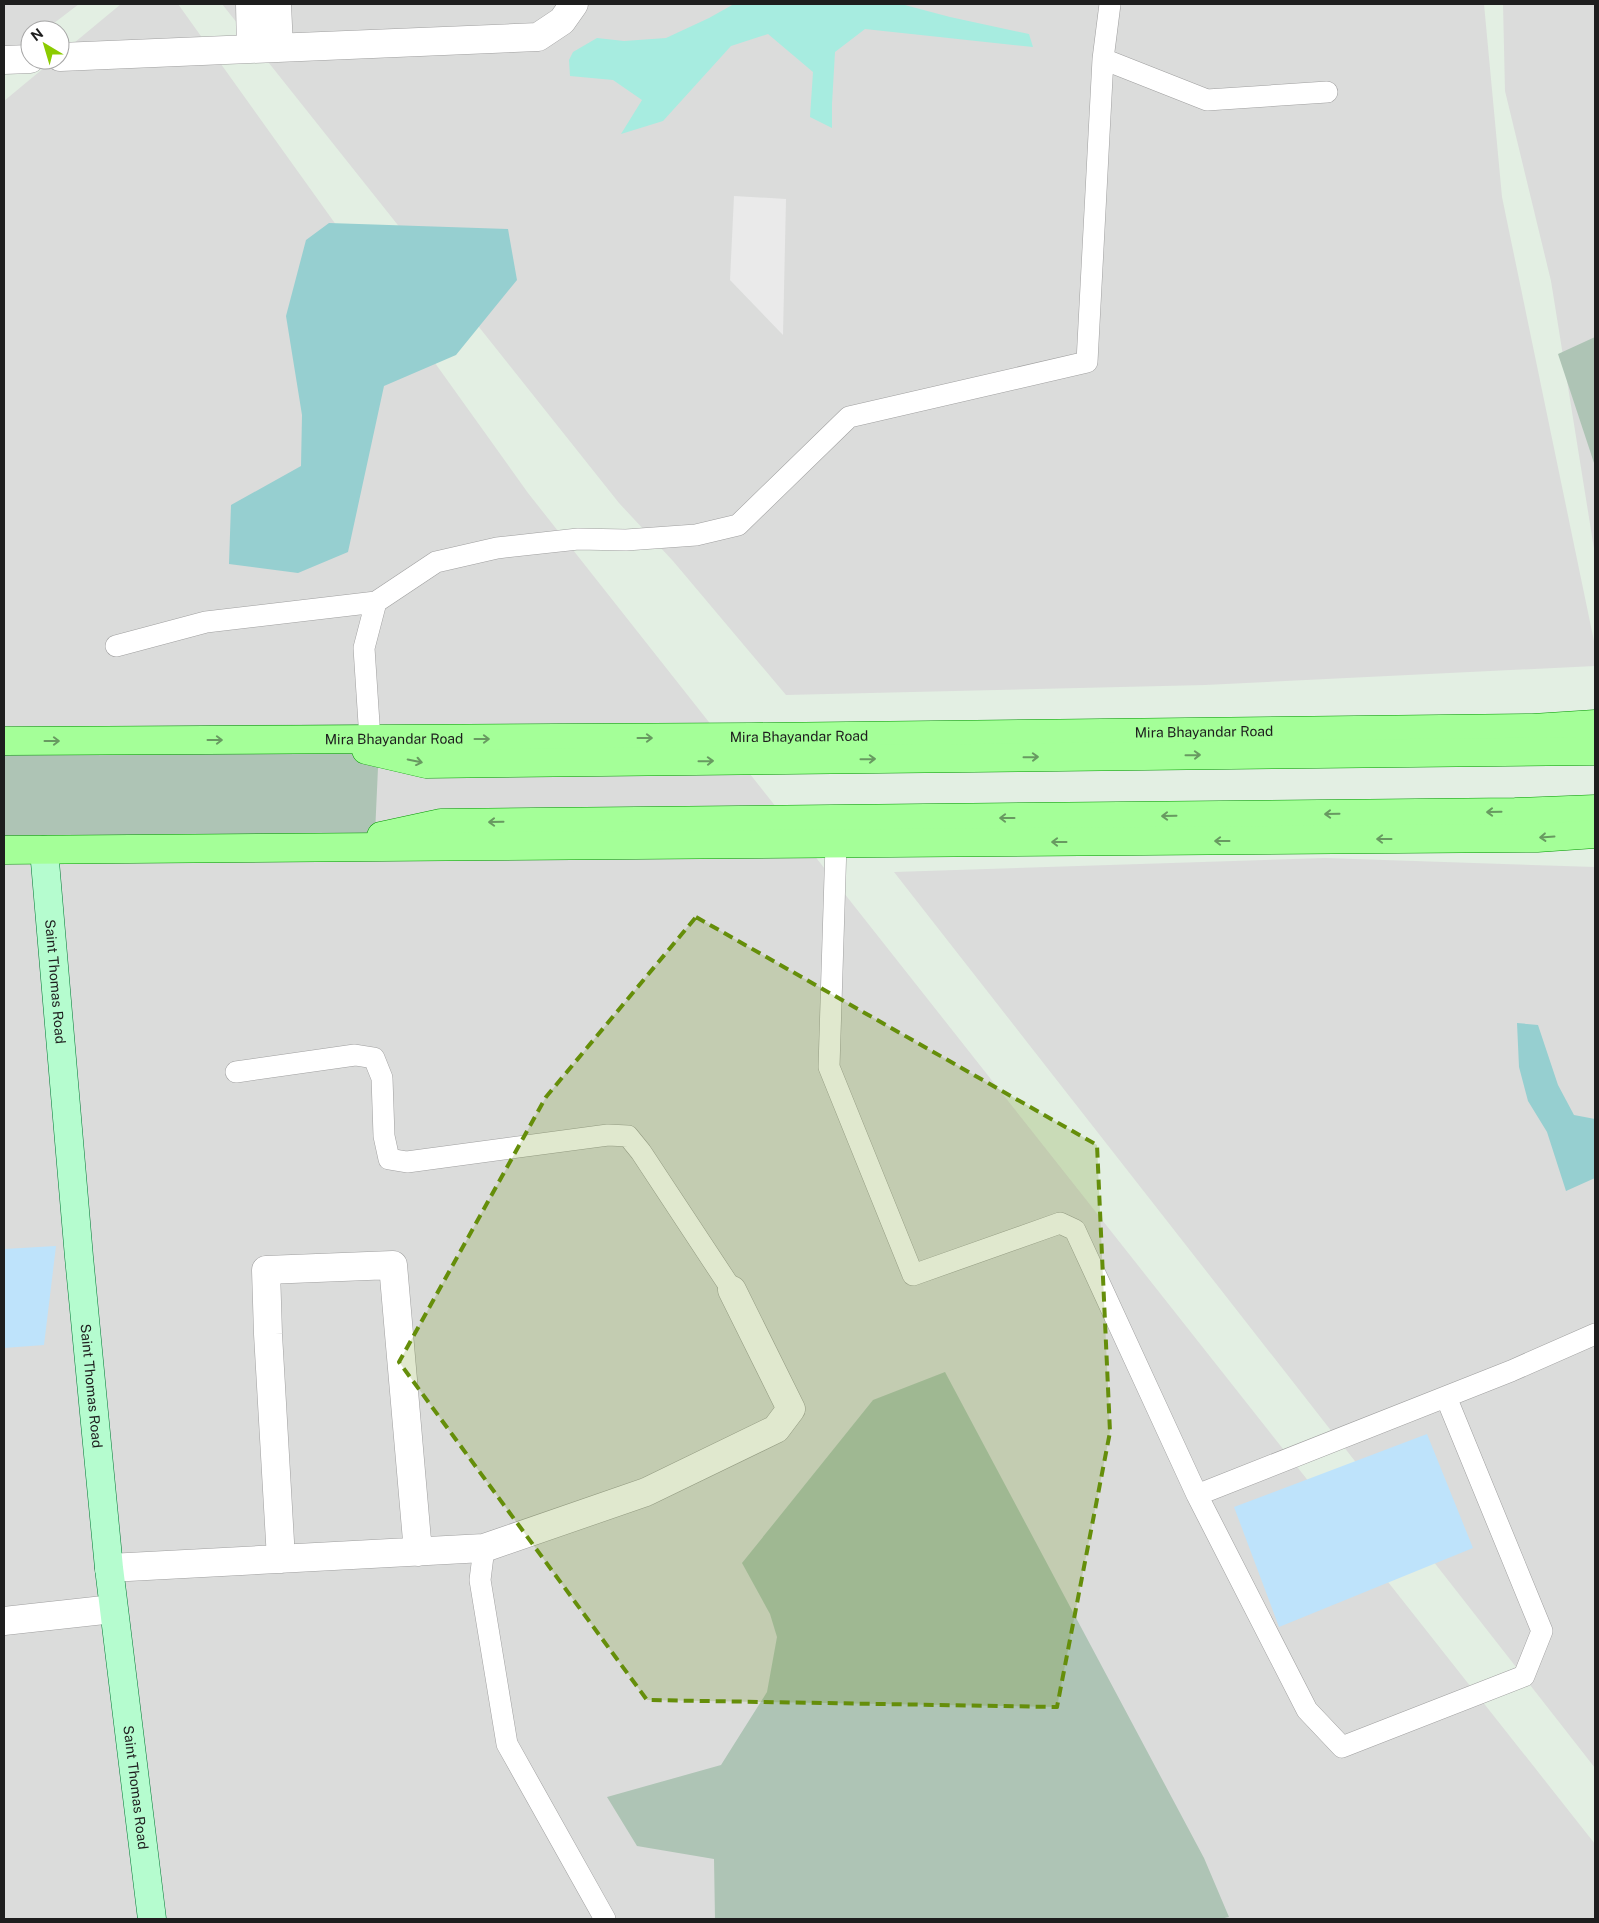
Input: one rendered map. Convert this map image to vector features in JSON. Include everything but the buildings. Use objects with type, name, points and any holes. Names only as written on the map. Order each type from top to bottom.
[{"type":"main road","name":"Mira Bhayandar Road","points":[[4,741],[752,738],[1533,728],[1595,724]]},
{"type":"main road","points":[[317,740],[426,764],[1595,751]]},
{"type":"main road","points":[[319,848],[441,823],[1495,812],[1595,809]]},
{"type":"main road","points":[[4,850],[1537,838],[1595,834]]},
{"type":"street","points":[[250,4],[250,49]]},
{"type":"street","points":[[277,4],[279,48]]},
{"type":"street","points":[[70,57],[538,37],[562,21],[574,4]]},
{"type":"street","points":[[4,60],[20,59]]},
{"type":"street","name":"Saint Thomas Road","points":[[44,850],[79,1257],[113,1609],[152,1919]]},
{"type":"street","points":[[281,1559],[266,1270],[393,1265],[418,1552]]},
{"type":"street","points":[[109,1568],[484,1548],[646,1492],[776,1429],[791,1410],[732,1290]]},
{"type":"street","points":[[4,1621],[113,1609]]},
{"type":"lane","points":[[116,646],[206,622],[376,602],[436,562],[497,548],[578,539],[626,540],[696,535],[738,525],[849,417],[1087,362],[1103,59],[1110,4]]},
{"type":"lane","points":[[1103,59],[1206,100],[1327,92]]},
{"type":"lane","points":[[370,739],[364,648],[376,602]]},
{"type":"lane","points":[[836,844],[829,1067],[913,1275],[1060,1222],[1075,1230],[1197,1495],[1307,1710],[1342,1747],[1524,1676],[1542,1631],[1446,1397]]},
{"type":"lane","points":[[236,1072],[355,1055],[374,1058],[382,1078],[384,1136],[389,1159],[407,1162],[608,1135],[628,1136],[641,1152],[732,1290]]},
{"type":"lane","points":[[1197,1495],[1446,1397],[1595,1334]]},
{"type":"lane","points":[[484,1548],[480,1580],[507,1744],[604,1919]]},
{"type":"highlighted area","points":[[696,917],[1097,1145],[1110,1432],[1057,1707],[647,1700],[399,1362],[546,1097]]},
{"type":"shaded area","points":[[4,4],[79,4],[58,20],[20,20],[20,50],[4,62]]},
{"type":"shaded area","points":[[121,4],[178,4],[528,493],[1595,1844],[1595,1919],[4,1919],[4,101],[41,70],[70,70],[70,46]]},
{"type":"shaded area","points":[[222,4],[1484,4],[1502,197],[1595,646],[1595,666],[1205,685],[786,695],[673,561],[619,503]]},
{"type":"shaded area","points":[[734,4],[901,4],[1029,34],[1033,47],[865,29],[835,52],[832,128],[810,117],[813,72],[768,34],[731,46],[663,121],[621,134],[642,100],[613,80],[570,76],[569,60],[573,52],[597,38],[624,41],[666,38]]},
{"type":"shaded area","points":[[1503,4],[1595,4],[1595,555],[1551,281],[1505,91]]},
{"type":"shaded area","points":[[734,196],[786,199],[783,335],[730,280]]},
{"type":"shaded area","points":[[329,223],[508,229],[517,280],[456,355],[384,386],[348,552],[298,573],[229,564],[231,505],[301,466],[302,415],[286,316],[306,240]]},
{"type":"shaded area","points":[[1595,337],[1595,466],[1558,354]]},
{"type":"shaded area","points":[[380,724],[374,856],[4,859],[4,727]]},
{"type":"shaded area","points":[[1325,858],[1595,867],[1595,1768],[894,872]]},
{"type":"shaded area","points":[[1517,1023],[1538,1025],[1558,1085],[1574,1115],[1595,1119],[1595,1178],[1566,1191],[1547,1132],[1528,1101],[1519,1067]]},
{"type":"shaded area","points":[[56,1246],[44,1345],[4,1348],[4,1249]]},
{"type":"shaded area","points":[[945,1372],[1204,1858],[1229,1917],[1220,1919],[715,1919],[714,1859],[637,1846],[607,1797],[721,1765],[767,1692],[777,1637],[770,1614],[742,1563],[873,1400]]},
{"type":"shaded area","points":[[1427,1434],[1473,1548],[1279,1627],[1234,1507]]}]
